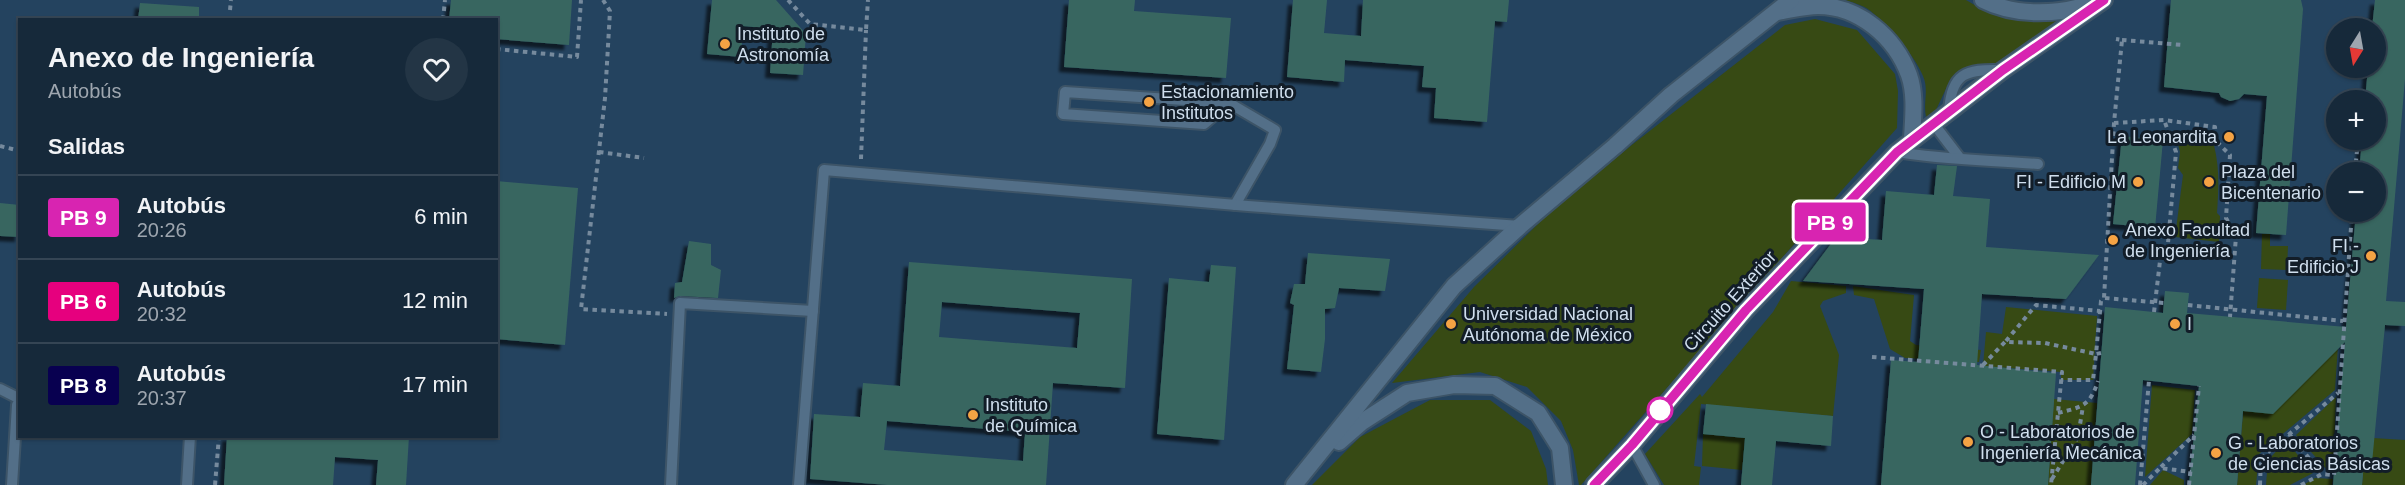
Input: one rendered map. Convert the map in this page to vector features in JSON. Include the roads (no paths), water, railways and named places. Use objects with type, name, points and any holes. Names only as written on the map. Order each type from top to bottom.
[{"type":"street","points":[[1294,485],[1454,286],[1671,95],[1791,0]]},
{"type":"street","points":[[1983,0],[2015,11],[2067,11],[2104,0]]},
{"type":"street","name":"Circuito Exterior","points":[[1594,485],[1632,445],[1746,310],[1897,152],[2003,70],[2104,0]]},
{"type":"street","points":[[1775,12],[1818,6],[1840,8],[1861,17],[1878,30],[1897,52],[1909,75],[1914,100],[1912,139]]},
{"type":"street","points":[[1306,470],[1362,422],[1407,393],[1454,385],[1495,386],[1538,413],[1560,448],[1564,485]]},
{"type":"lane","points":[[1228,102],[1204,123],[1064,114],[1065,92],[1228,102],[1275,130],[1270,144],[1235,205]]},
{"type":"lane","points":[[1933,123],[1959,157]]},
{"type":"lane","points":[[1897,152],[1941,159],[1959,157],[2038,164]]},
{"type":"lane","points":[[799,485],[825,170],[1235,205],[1520,226]]},
{"type":"lane","points":[[671,485],[680,303],[813,311]]},
{"type":"lane","points":[[0,389],[18,398]]},
{"type":"lane","points":[[12,485],[18,405]]},
{"type":"lane","points":[[187,485],[190,438]]},
{"type":"lane","points":[[1632,445],[1654,485]]},
{"type":"place","name":"Instituto de Astronomía","points":[[725,44]]},
{"type":"place","name":"Estacionamiento Institutos","points":[[1149,102]]},
{"type":"place","name":"La Leonardita","points":[[2229,137]]},
{"type":"place","name":"FI - Edificio M","points":[[2138,182]]},
{"type":"place","name":"Plaza del Bicentenario","points":[[2209,182]]},
{"type":"place","name":"Anexo Facultad de Ingeniería","points":[[2113,240]]},
{"type":"place","name":"FI - Edificio J","points":[[2371,256]]},
{"type":"place","name":"Universidad Nacional Autónoma de México","points":[[1451,324]]},
{"type":"place","name":"I","points":[[2175,324]]},
{"type":"place","name":"Instituto de Química","points":[[973,415]]},
{"type":"place","name":"O - Laboratorios de Ingeniería Mecánica","points":[[1968,442]]},
{"type":"place","name":"G - Laboratorios de Ciencias Básicas","points":[[2216,453]]}]
